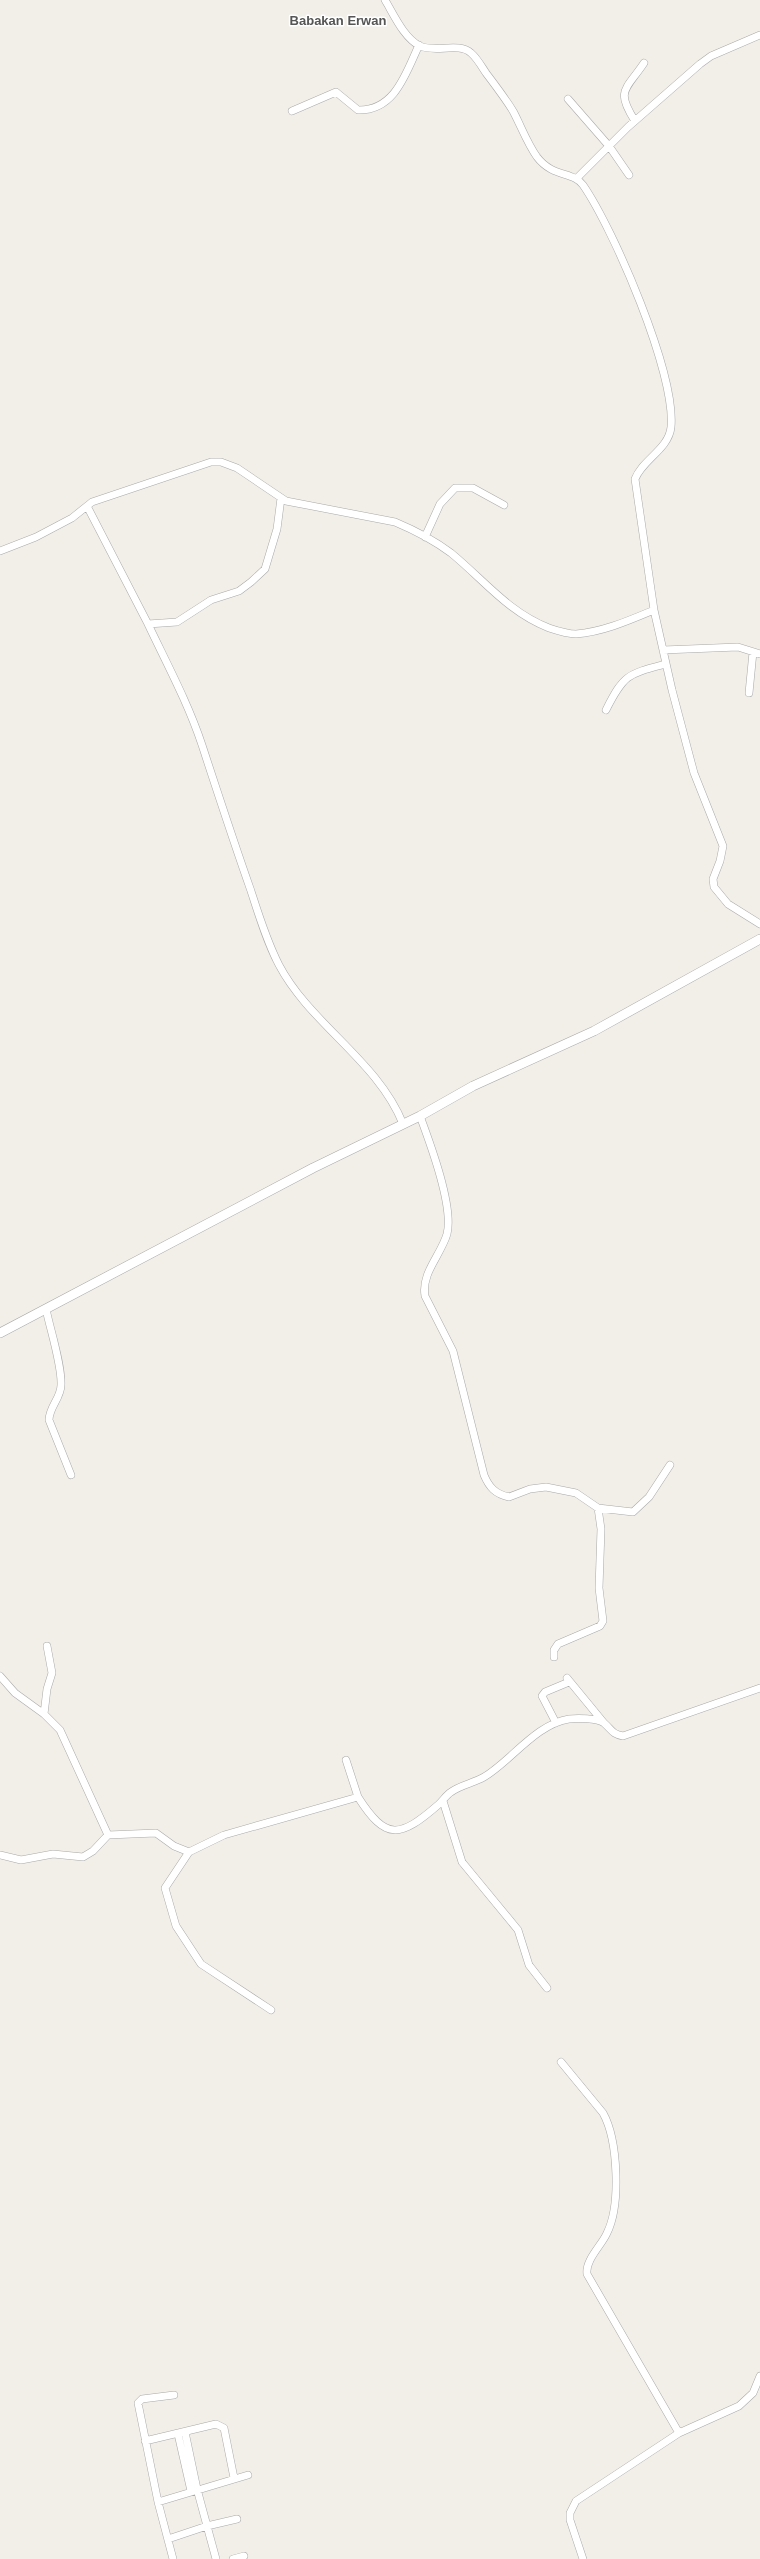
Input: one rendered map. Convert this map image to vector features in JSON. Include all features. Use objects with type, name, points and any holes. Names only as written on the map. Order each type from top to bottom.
[{"type":"street","points":[[385,0],[400,26],[419,45],[437,50],[460,49],[471,53],[512,110],[536,156],[553,172],[577,178],[600,215],[627,270],[648,323],[664,375],[670,408],[671,428],[667,439],[638,470],[635,479],[654,610],[666,664],[694,773],[723,846],[720,861],[713,879],[714,887],[728,904],[760,924]]},
{"type":"street","points":[[577,178],[635,121],[711,56],[760,34]]},
{"type":"street","points":[[292,111],[336,92],[358,110],[375,108],[383,104],[396,92],[419,45]]},
{"type":"street","points":[[635,121],[624,105],[623,94],[644,63]]},
{"type":"street","points":[[568,99],[609,146],[628,175]]},
{"type":"street","points":[[0,551],[36,537],[72,518],[92,502],[211,462],[221,462],[237,468],[281,498],[338,512],[396,522],[425,537],[450,553],[490,590],[524,616],[558,631],[576,634],[617,625],[654,610]]},
{"type":"street","points":[[425,537],[440,504],[455,488],[473,488],[504,505]]},
{"type":"street","points":[[148,624],[177,622],[211,600],[239,591],[265,569],[276,529],[281,498]]},
{"type":"street","points":[[87,506],[177,682],[202,746],[232,838],[279,964],[290,984],[340,1040],[396,1107],[403,1124]]},
{"type":"street","points":[[663,650],[738,647],[757,653],[749,693]]},
{"type":"street","points":[[606,710],[614,695],[631,674],[666,664]]},
{"type":"street","points":[[0,1333],[420,1116],[473,1086],[594,1031],[760,939]]},
{"type":"street","points":[[420,1116],[440,1175],[449,1226],[445,1241],[428,1273],[424,1289],[425,1296],[453,1351],[486,1481],[495,1492],[502,1496],[518,1495],[530,1489],[546,1487],[576,1493],[598,1508],[633,1512],[649,1497],[670,1465]]},
{"type":"street","points":[[46,1309],[61,1379],[60,1393],[50,1411],[49,1420],[71,1475]]},
{"type":"street","points":[[554,1657],[554,1650],[558,1644],[600,1626],[603,1621],[599,1588],[601,1529],[598,1508]]},
{"type":"street","points":[[44,1714],[46,1689],[52,1673],[47,1646]]},
{"type":"street","points":[[0,1676],[14,1693],[44,1714],[60,1730],[108,1835]]},
{"type":"street","points":[[556,1723],[542,1696],[545,1692],[568,1680],[613,1734],[623,1736],[760,1688]]},
{"type":"street","points":[[346,1760],[358,1797],[380,1825],[396,1830],[414,1824],[443,1801],[452,1791],[485,1776],[526,1742],[556,1723],[569,1719],[604,1723]]},
{"type":"street","points":[[271,2010],[201,1964],[179,1931],[165,1888],[189,1852],[224,1836],[341,1800],[358,1797]]},
{"type":"street","points":[[443,1801],[462,1862],[515,1926],[532,1970],[547,1988]]},
{"type":"street","points":[[0,1855],[21,1860],[53,1854],[83,1857],[93,1851],[108,1835],[156,1833],[174,1846],[189,1852]]},
{"type":"street","points":[[561,2062],[603,2113],[607,2120],[614,2152],[614,2206],[608,2232],[588,2265],[587,2274],[679,2433]]},
{"type":"street","points":[[584,2559],[570,2520],[573,2505],[591,2489],[679,2433],[739,2406],[752,2393],[760,2376]]},
{"type":"street","points":[[173,2559],[158,2502],[138,2405],[139,2400],[174,2395]]},
{"type":"street","points":[[145,2441],[216,2424],[223,2426],[234,2478]]},
{"type":"street","points":[[181,2433],[194,2490],[207,2526],[216,2559]]},
{"type":"street","points":[[158,2502],[248,2475]]},
{"type":"street","points":[[168,2539],[207,2526],[238,2519]]},
{"type":"street","points":[[233,2559],[244,2556]]},
{"type":"district","name":"Babakan Erwan","points":[[338,20]]}]
